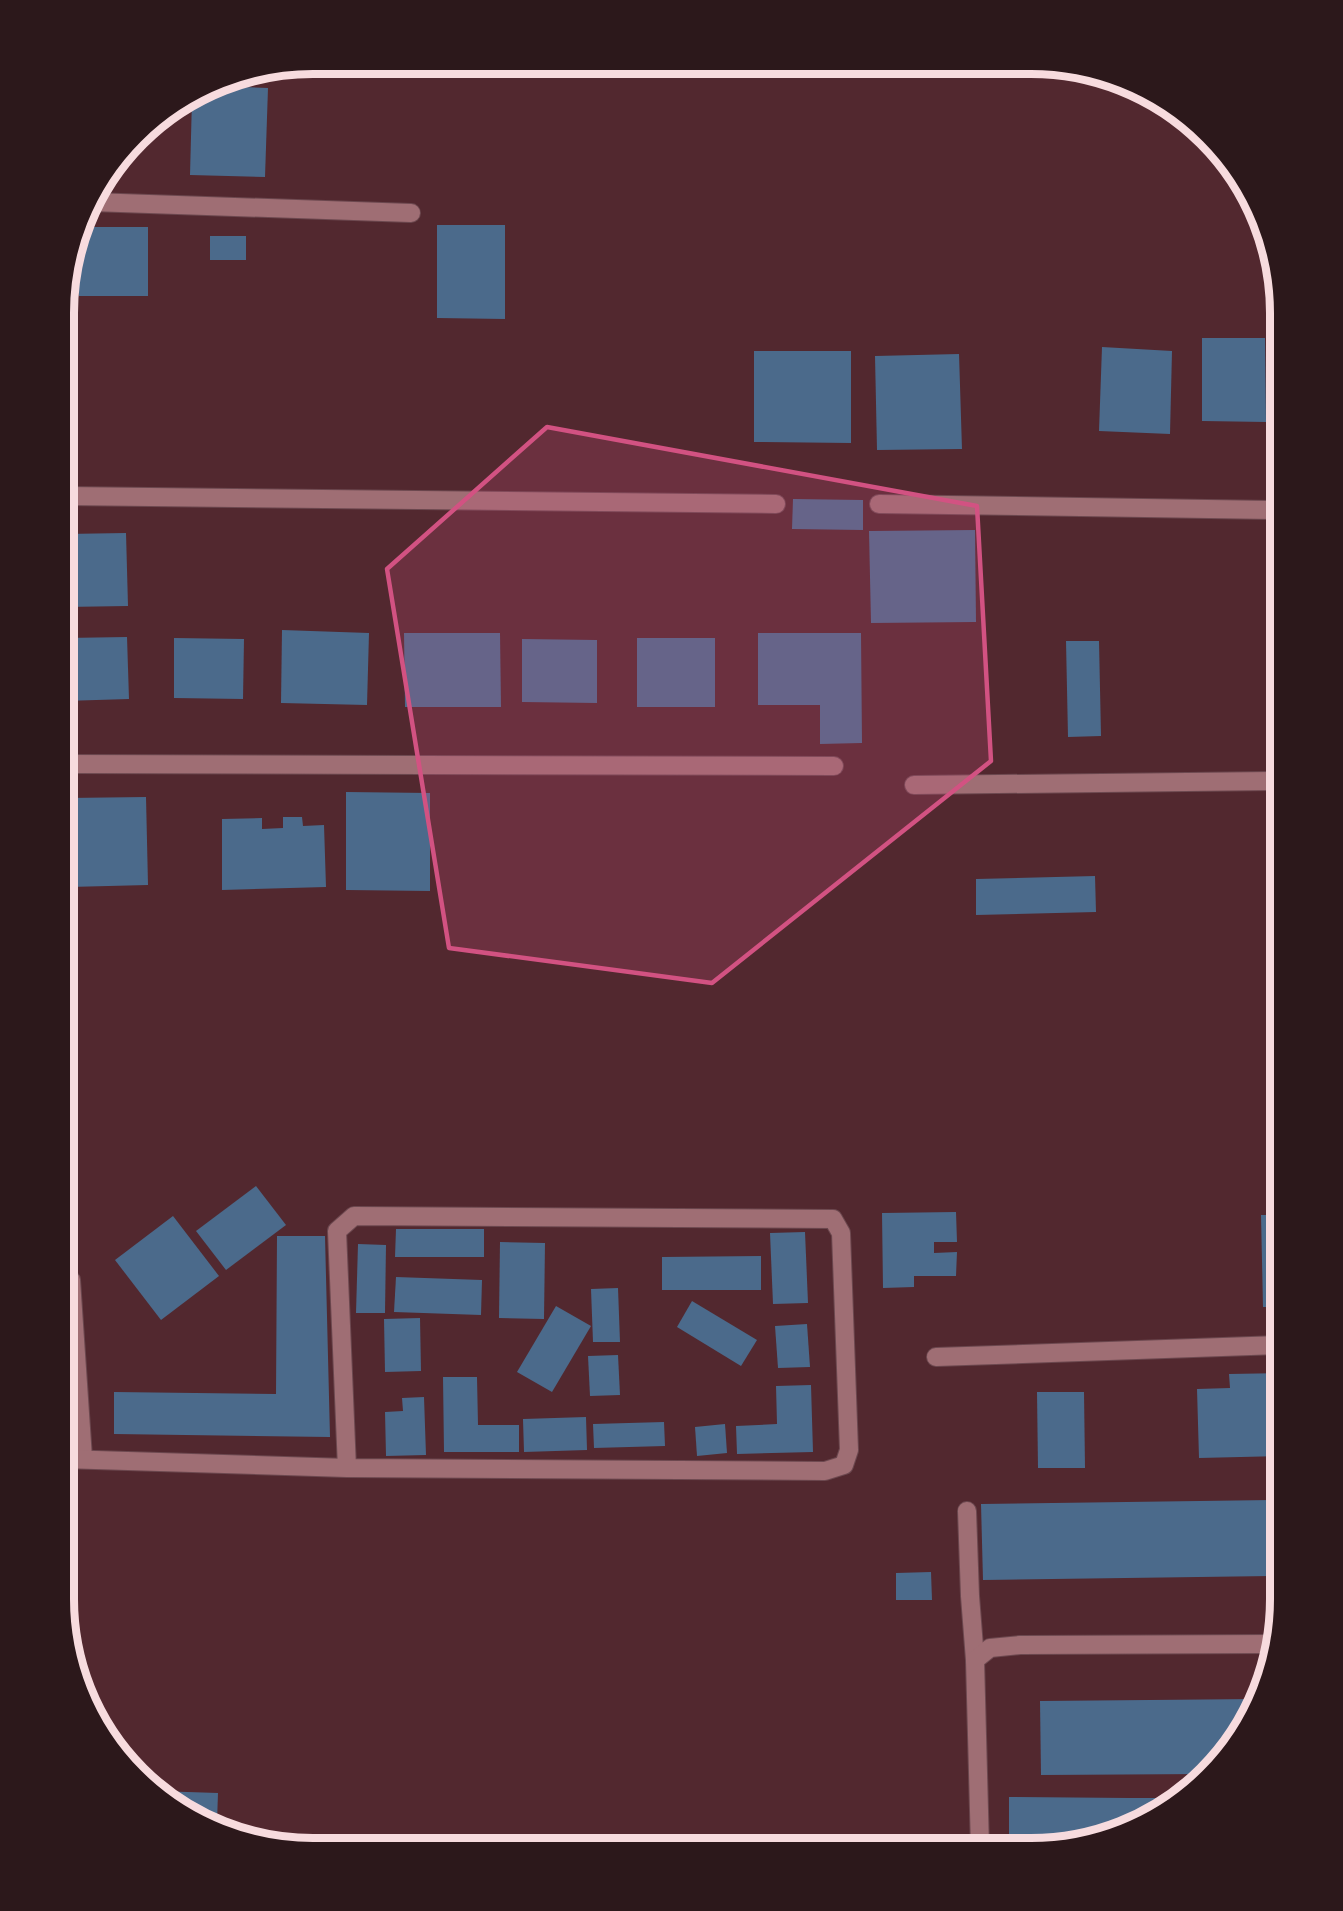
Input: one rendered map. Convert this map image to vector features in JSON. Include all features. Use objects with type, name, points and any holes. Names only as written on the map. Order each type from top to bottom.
[{"type":"street","points":[[101,202],[411,213]]},
{"type":"street","points":[[74,496],[776,504]]},
{"type":"street","points":[[879,504],[1270,510]]},
{"type":"street","points":[[74,764],[834,766]]},
{"type":"street","points":[[914,784],[1270,781]]},
{"type":"street","points":[[74,1458],[347,1468],[825,1471],[844,1465],[849,1450],[841,1233],[833,1219],[354,1216],[337,1231],[347,1468]]},
{"type":"street","points":[[74,1324],[83,1458]]},
{"type":"street","points":[[936,1357],[1270,1345]]},
{"type":"street","points":[[967,1511],[969,1596],[978,1678],[980,1838]]},
{"type":"street","points":[[975,1660],[990,1648],[1020,1645],[1265,1644]]},
{"type":"highlighted area","points":[[547,427],[977,506],[991,761],[712,983],[449,948],[387,569]]},
{"type":"building","points":[[234,87],[268,88],[265,177],[190,175],[192,107]]},
{"type":"building","points":[[437,225],[505,225],[505,319],[437,318]]},
{"type":"building","points":[[90,227],[148,227],[148,296],[79,296],[78,264]]},
{"type":"building","points":[[210,236],[246,236],[246,260],[210,260]]},
{"type":"building","points":[[1202,338],[1265,338],[1266,422],[1202,421]]},
{"type":"building","points":[[1102,347],[1172,351],[1170,434],[1099,431]]},
{"type":"building","points":[[754,351],[851,351],[851,443],[754,442]]},
{"type":"building","points":[[959,354],[962,449],[877,450],[875,356]]},
{"type":"building","points":[[793,499],[863,500],[863,530],[792,529]]},
{"type":"building","points":[[975,530],[976,622],[871,623],[869,531]]},
{"type":"building","points":[[126,533],[128,606],[74,607],[74,534]]},
{"type":"building","points":[[282,630],[369,633],[367,705],[281,703]]},
{"type":"building","points":[[404,633],[500,633],[501,707],[405,707]]},
{"type":"building","points":[[758,633],[861,633],[862,743],[820,744],[820,705],[758,705]]},
{"type":"building","points":[[127,637],[129,699],[74,701],[74,638]]},
{"type":"building","points":[[174,638],[244,639],[243,699],[174,698]]},
{"type":"building","points":[[637,638],[715,638],[715,707],[637,707]]},
{"type":"building","points":[[522,639],[597,640],[597,703],[522,702]]},
{"type":"building","points":[[1066,641],[1099,641],[1101,736],[1068,737]]},
{"type":"building","points":[[346,792],[430,793],[430,891],[346,890]]},
{"type":"building","points":[[1270,794],[1270,919],[1267,919]]},
{"type":"building","points":[[146,797],[148,885],[74,887],[74,798]]},
{"type":"building","points":[[283,817],[302,817],[303,826],[324,825],[326,887],[222,890],[222,819],[262,818],[262,829],[283,828]]},
{"type":"building","points":[[1095,876],[1096,912],[976,915],[976,879]]},
{"type":"building","points":[[256,1186],[286,1225],[226,1270],[196,1231]]},
{"type":"building","points":[[956,1212],[957,1242],[934,1242],[934,1253],[957,1252],[956,1276],[914,1276],[914,1287],[883,1288],[882,1213]]},
{"type":"building","points":[[1261,1215],[1270,1215],[1270,1307],[1263,1307]]},
{"type":"building","points":[[173,1216],[219,1276],[161,1320],[115,1260]]},
{"type":"building","points":[[396,1229],[484,1229],[484,1257],[395,1257]]},
{"type":"building","points":[[805,1232],[808,1303],[773,1304],[770,1233]]},
{"type":"building","points":[[277,1236],[325,1236],[330,1437],[114,1434],[114,1392],[276,1394]]},
{"type":"building","points":[[500,1242],[545,1243],[544,1319],[499,1318]]},
{"type":"building","points":[[358,1244],[386,1245],[385,1313],[356,1313]]},
{"type":"building","points":[[761,1256],[761,1290],[662,1290],[662,1257]]},
{"type":"building","points":[[396,1277],[482,1280],[481,1315],[394,1312]]},
{"type":"building","points":[[618,1288],[620,1342],[593,1342],[591,1289]]},
{"type":"building","points":[[692,1301],[757,1340],[741,1366],[677,1327]]},
{"type":"building","points":[[556,1306],[591,1326],[552,1392],[517,1372]]},
{"type":"building","points":[[420,1318],[421,1371],[385,1372],[384,1319]]},
{"type":"building","points":[[807,1324],[810,1367],[778,1368],[775,1326]]},
{"type":"building","points":[[618,1355],[620,1395],[590,1396],[588,1356]]},
{"type":"building","points":[[1270,1373],[1270,1456],[1199,1458],[1197,1389],[1230,1388],[1229,1374]]},
{"type":"building","points":[[443,1377],[477,1377],[478,1425],[519,1425],[519,1452],[444,1452]]},
{"type":"building","points":[[811,1385],[813,1452],[737,1454],[736,1426],[777,1424],[776,1386]]},
{"type":"building","points":[[1037,1392],[1084,1392],[1085,1468],[1038,1468]]},
{"type":"building","points":[[424,1397],[426,1455],[386,1456],[385,1412],[403,1411],[402,1398]]},
{"type":"building","points":[[586,1417],[587,1450],[524,1452],[523,1419]]},
{"type":"building","points":[[664,1422],[665,1446],[594,1448],[593,1424]]},
{"type":"building","points":[[725,1424],[727,1453],[697,1456],[695,1427]]},
{"type":"building","points":[[1270,1500],[1270,1576],[983,1580],[981,1504]]},
{"type":"building","points":[[931,1572],[932,1600],[896,1600],[896,1573]]},
{"type":"building","points":[[1247,1699],[1220,1744],[1192,1774],[1041,1775],[1040,1701]]},
{"type":"building","points":[[172,1791],[218,1793],[217,1817]]},
{"type":"building","points":[[1009,1797],[1162,1798],[1122,1819],[1077,1833],[1009,1838]]}]
